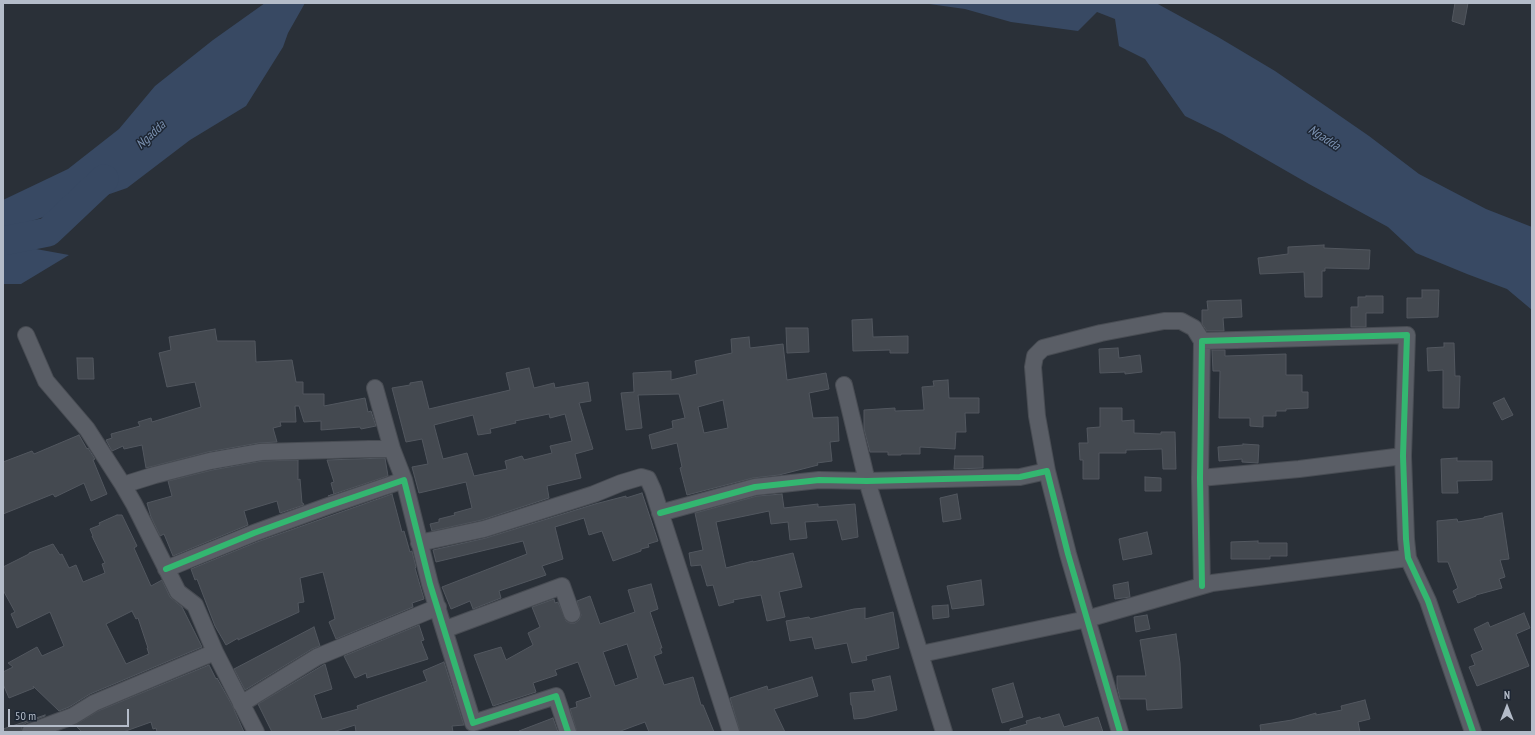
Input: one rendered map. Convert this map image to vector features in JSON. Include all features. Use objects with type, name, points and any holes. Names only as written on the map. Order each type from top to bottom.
[{"type":"street","points":[[1120,732],[1068,554],[1047,471],[1037,416],[1033,367],[1035,356],[1043,348],[1101,333],[1164,321],[1181,321],[1194,328],[1202,341],[1200,478],[1202,586]]},
{"type":"street","points":[[26,335],[46,381],[87,429],[123,485],[178,592],[195,604],[215,652],[256,732]]},
{"type":"street","points":[[1202,341],[1407,335],[1403,456],[1408,558],[1428,601],[1473,732]]},
{"type":"street","points":[[844,385],[867,481],[944,732]]},
{"type":"street","points":[[375,388],[392,449],[404,480],[419,543],[446,629],[471,728],[556,696],[568,732]]},
{"type":"street","points":[[123,485],[203,463],[261,452],[392,449]]},
{"type":"street","points":[[1200,478],[1299,470],[1403,456]]},
{"type":"street","points":[[660,513],[755,487],[818,480],[867,481],[1020,477],[1047,471]]},
{"type":"street","points":[[419,543],[492,527],[587,496],[620,483],[641,477],[648,479],[653,490],[731,732]]},
{"type":"street","points":[[166,569],[254,533],[404,480]]},
{"type":"street","points":[[921,654],[1087,619],[1212,583],[1408,558]]},
{"type":"street","points":[[446,629],[562,586],[572,614]]},
{"type":"street","points":[[241,704],[318,657],[438,607]]},
{"type":"street","points":[[30,732],[73,716],[94,703],[215,652]]},
{"type":"water","points":[[265,3],[305,3],[288,33],[283,47],[246,106],[190,140],[127,188],[3,231],[3,200],[68,169],[119,129],[155,86],[213,40]]},
{"type":"water","points":[[922,3],[1156,3],[1218,37],[1275,71],[1369,136],[1419,174],[1486,209],[1532,227],[1532,310],[1507,289],[1416,253],[1388,227],[1222,134],[1185,116],[1145,59],[1119,46],[1115,19],[1097,12],[1078,31],[1011,22],[965,9]]},
{"type":"water","points":[[3,243],[69,255],[21,284],[3,284]]},
{"type":"building","points":[[1455,3],[1468,3],[1464,25],[1452,21]]},
{"type":"building","points":[[1324,245],[1324,248],[1370,250],[1369,269],[1325,268],[1325,271],[1322,271],[1322,297],[1305,297],[1304,272],[1260,274],[1258,258],[1288,254],[1288,247]]},
{"type":"building","points":[[1422,290],[1439,290],[1438,317],[1407,318],[1407,298],[1422,298]]},
{"type":"building","points":[[1383,296],[1383,313],[1366,313],[1366,327],[1351,327],[1351,307],[1358,307],[1358,297]]},
{"type":"building","points":[[1241,300],[1242,317],[1223,318],[1224,331],[1207,331],[1202,324],[1202,310],[1208,310],[1207,301]]},
{"type":"building","points":[[872,319],[873,337],[908,336],[908,353],[890,353],[890,350],[853,351],[852,320]]},
{"type":"building","points":[[786,328],[808,328],[809,352],[787,353]]},
{"type":"building","points":[[215,329],[217,341],[255,341],[256,362],[292,360],[296,382],[303,382],[303,394],[324,394],[324,406],[365,398],[368,412],[371,411],[376,426],[361,429],[360,427],[321,430],[321,421],[304,422],[299,406],[295,406],[296,422],[280,422],[281,426],[273,428],[277,442],[259,443],[208,452],[146,468],[142,445],[124,449],[123,446],[112,451],[106,440],[112,438],[111,434],[140,426],[138,422],[151,418],[152,422],[201,407],[195,382],[167,387],[159,353],[171,350],[169,337]]},
{"type":"building","points":[[749,337],[750,348],[783,344],[787,380],[826,373],[829,389],[809,393],[813,418],[838,417],[839,441],[830,442],[832,461],[817,463],[818,465],[779,475],[753,478],[687,495],[680,468],[682,467],[677,443],[652,449],[649,435],[673,428],[672,421],[685,418],[679,394],[638,395],[642,428],[626,430],[621,393],[634,392],[633,373],[671,371],[671,380],[697,374],[695,361],[732,353],[731,339]],"holes":[[[723,400],[728,428],[704,433],[698,407]]]},
{"type":"building","points":[[1444,343],[1454,343],[1455,376],[1460,376],[1459,408],[1443,408],[1443,370],[1428,371],[1427,348],[1444,347]]},
{"type":"building","points":[[1118,348],[1119,358],[1140,355],[1142,372],[1125,374],[1125,372],[1100,373],[1099,349]]},
{"type":"building","points":[[1212,350],[1225,350],[1225,356],[1286,354],[1286,375],[1302,375],[1302,392],[1308,392],[1308,408],[1286,409],[1286,411],[1276,411],[1276,416],[1263,416],[1263,427],[1250,426],[1250,418],[1219,418],[1220,371],[1213,371]]},
{"type":"building","points":[[77,358],[93,358],[94,379],[78,379]]},
{"type":"building","points":[[529,368],[534,388],[554,383],[555,388],[588,382],[591,401],[579,403],[593,449],[575,454],[581,478],[547,486],[549,498],[482,520],[432,531],[430,524],[439,522],[439,519],[455,515],[454,513],[472,508],[466,482],[419,493],[412,467],[428,464],[422,439],[406,442],[392,388],[422,381],[429,409],[510,390],[506,373]],"holes":[[[549,414],[550,418],[565,414],[572,441],[550,446],[552,453],[524,460],[522,456],[505,461],[507,469],[474,476],[467,453],[443,459],[434,425],[473,415],[478,435],[491,433],[490,429],[516,423],[515,421]]]},
{"type":"building","points":[[948,380],[949,398],[979,398],[979,413],[965,413],[966,432],[956,432],[955,449],[920,447],[920,454],[901,455],[888,455],[888,452],[870,452],[864,429],[864,410],[895,408],[895,411],[924,410],[922,387],[934,386],[933,381]]},
{"type":"building","points":[[1504,398],[1513,415],[1502,420],[1493,403]]},
{"type":"building","points":[[1100,408],[1122,408],[1122,421],[1134,420],[1134,433],[1161,434],[1161,432],[1175,432],[1176,469],[1163,469],[1162,449],[1126,450],[1126,453],[1099,453],[1099,479],[1083,479],[1083,460],[1080,460],[1079,443],[1088,443],[1087,428],[1100,427]]},
{"type":"building","points":[[79,435],[95,459],[93,460],[107,494],[91,501],[84,483],[55,497],[53,494],[3,514],[3,462],[32,451],[34,454]]},
{"type":"building","points":[[1243,444],[1259,445],[1258,463],[1242,462],[1242,459],[1219,461],[1218,447]]},
{"type":"building","points":[[955,456],[983,456],[983,468],[954,469]]},
{"type":"building","points":[[385,458],[388,476],[334,494],[331,483],[334,482],[327,460]]},
{"type":"building","points":[[1457,458],[1457,461],[1492,461],[1492,480],[1457,481],[1458,493],[1442,493],[1441,459]]},
{"type":"building","points":[[298,460],[298,480],[300,479],[302,503],[304,505],[280,513],[277,501],[244,511],[248,525],[173,556],[164,534],[160,536],[151,517],[147,503],[172,496],[168,481],[212,470],[262,461]]},
{"type":"building","points":[[1145,477],[1161,478],[1161,491],[1145,491]]},
{"type":"building","points":[[642,493],[658,541],[648,544],[649,547],[613,561],[602,531],[589,535],[584,518],[555,527],[563,559],[542,566],[546,575],[499,591],[501,598],[473,609],[470,601],[451,609],[442,587],[527,554],[523,541],[436,562],[433,550],[486,538],[595,504],[626,496],[626,498]]},
{"type":"building","points":[[392,494],[402,532],[404,531],[410,552],[412,551],[415,568],[424,599],[412,603],[413,607],[336,639],[329,622],[335,619],[323,572],[300,578],[304,602],[298,603],[299,612],[238,640],[238,638],[226,645],[215,626],[197,579],[195,580],[191,569],[257,542]]},
{"type":"building","points":[[782,494],[784,508],[818,504],[818,507],[855,504],[858,537],[842,540],[837,520],[805,522],[807,538],[790,540],[788,522],[771,524],[769,511],[716,522],[726,568],[793,553],[802,587],[779,592],[785,617],[767,621],[761,595],[733,600],[734,602],[719,606],[713,585],[707,586],[701,565],[691,566],[689,553],[703,550],[695,513],[757,496]]},
{"type":"building","points":[[957,494],[961,519],[943,522],[940,498]]},
{"type":"building","points":[[1502,513],[1509,559],[1500,560],[1505,577],[1499,579],[1502,588],[1476,595],[1458,603],[1453,591],[1458,588],[1448,562],[1438,562],[1437,521],[1457,519],[1458,522],[1484,518]]},
{"type":"building","points":[[117,515],[122,515],[137,546],[134,548],[151,586],[162,580],[170,597],[182,607],[202,647],[90,694],[69,707],[59,711],[33,686],[34,688],[9,698],[3,684],[3,672],[13,667],[8,663],[37,647],[42,656],[64,646],[50,612],[17,628],[11,614],[15,612],[3,590],[3,567],[29,553],[53,544],[60,555],[62,554],[69,568],[76,565],[83,582],[105,573],[102,564],[105,563],[90,529],[100,525],[99,523]],"holes":[[[132,611],[136,619],[138,618],[149,654],[126,664],[106,624]]]},
{"type":"building","points":[[1147,532],[1152,554],[1123,560],[1119,539]]},
{"type":"building","points":[[1258,541],[1258,543],[1287,543],[1287,556],[1270,556],[1270,559],[1231,559],[1231,542]]},
{"type":"building","points":[[981,580],[984,605],[952,609],[947,586]]},
{"type":"building","points":[[1128,582],[1130,597],[1115,599],[1113,585]]},
{"type":"building","points":[[651,584],[658,609],[650,612],[662,648],[660,648],[662,653],[654,656],[664,685],[693,677],[701,705],[703,705],[714,732],[649,732],[645,722],[618,732],[577,732],[570,709],[577,707],[576,702],[591,697],[578,662],[555,670],[557,675],[533,683],[536,692],[493,706],[474,655],[501,647],[506,660],[533,645],[528,633],[540,627],[532,607],[554,599],[555,603],[558,602],[566,621],[570,623],[575,623],[579,620],[581,615],[577,601],[590,596],[600,624],[635,612],[628,590]],"holes":[[[627,644],[638,678],[615,686],[603,652]]]},
{"type":"building","points":[[948,605],[949,617],[933,619],[932,606]]},
{"type":"building","points":[[865,608],[865,619],[893,612],[899,648],[866,656],[867,660],[852,663],[847,643],[815,649],[812,637],[790,641],[786,621],[809,617],[810,619]]},
{"type":"building","points":[[1524,613],[1530,628],[1516,634],[1529,666],[1477,686],[1469,667],[1475,665],[1471,655],[1483,650],[1474,629],[1488,622],[1490,627]]},
{"type":"building","points":[[1147,615],[1150,629],[1136,632],[1134,617]]},
{"type":"building","points":[[419,625],[424,640],[421,641],[428,659],[367,678],[366,673],[355,678],[344,656]]},
{"type":"building","points":[[314,627],[320,646],[312,649],[245,690],[234,669]]},
{"type":"building","points":[[1176,634],[1180,663],[1182,708],[1147,710],[1146,699],[1120,699],[1117,686],[1117,676],[1146,676],[1140,640]]},
{"type":"building","points":[[444,662],[464,725],[452,726],[453,732],[356,732],[355,725],[333,732],[272,732],[258,704],[325,664],[332,689],[314,695],[322,719],[358,709],[357,706],[427,681],[423,671]]},
{"type":"building","points":[[209,665],[232,705],[244,732],[157,732],[156,728],[153,729],[151,722],[123,732],[82,732],[75,725],[98,711]]},
{"type":"building","points":[[890,676],[897,710],[865,718],[854,719],[850,693],[875,691],[872,680]]},
{"type":"building","points":[[812,677],[818,696],[774,709],[785,732],[740,732],[730,698],[767,686],[768,690]]},
{"type":"building","points":[[1013,683],[1023,717],[1002,723],[992,689]]},
{"type":"building","points":[[1365,700],[1370,719],[1358,722],[1360,732],[1261,732],[1260,725],[1292,720],[1316,713],[1316,715],[1342,710],[1341,706]]},
{"type":"building","points":[[1059,714],[1064,727],[1098,717],[1103,732],[1010,732],[1010,729],[1027,724],[1026,721]]},
{"type":"building","points":[[45,715],[26,723],[22,726],[21,732],[3,732],[3,729]]},
{"type":"building","points":[[553,718],[558,732],[519,732],[519,731]]},
{"type":"waterway","name":"Ngadda","points":[[3,241],[48,232],[104,179]]},
{"type":"cycle path","points":[[1202,586],[1200,478],[1202,341],[1407,335],[1403,456],[1408,558],[1428,601],[1473,732]]},
{"type":"cycle path","points":[[660,513],[755,487],[819,480],[867,481],[1020,477],[1047,471],[1068,554],[1120,732]]},
{"type":"cycle path","points":[[166,569],[254,533],[404,480],[430,584],[473,723],[556,696],[568,732]]}]
